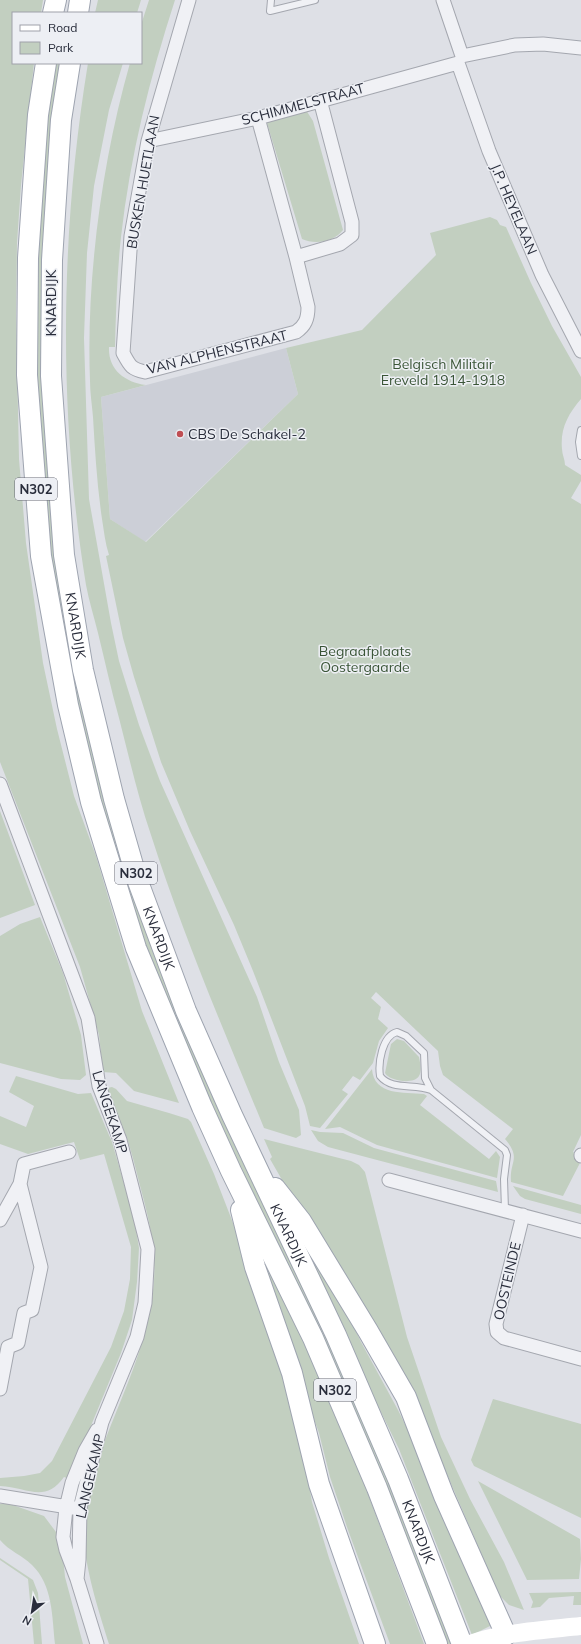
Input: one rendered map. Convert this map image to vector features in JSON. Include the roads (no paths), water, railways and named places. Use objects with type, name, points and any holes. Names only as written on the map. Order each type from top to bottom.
[{"type":"main road","points":[[53,12],[56,0]]},
{"type":"main road","points":[[78,12],[80,0]]},
{"type":"main road","name":"KNARDIJK","points":[[46,64],[38,115],[28,258],[27,375],[42,556],[68,705],[91,802],[136,948],[211,1128],[313,1338],[377,1488],[437,1644]]},
{"type":"main road","name":"KNARDIJK","points":[[70,64],[62,120],[52,260],[51,376],[64,555],[83,670],[114,799],[140,886],[186,1011],[253,1162],[336,1335],[398,1479],[448,1604],[462,1644]]},
{"type":"main road","points":[[253,1162],[301,1221],[406,1397],[444,1496],[507,1640]]},
{"type":"main road","points":[[231,1171],[255,1266],[292,1373],[319,1484],[372,1640]]},
{"type":"main road","points":[[470,1644],[486,1638],[507,1640],[581,1626]]},
{"type":"street","name":"BUSKEN HUETLAAN","points":[[130,367],[123,353],[132,236],[148,141],[189,0]]},
{"type":"street","name":"J.P. HEYELAAN","points":[[442,0],[489,151],[542,275],[581,351]]},
{"type":"street","name":"SCHIMMELSTRAAT","points":[[148,141],[258,118],[460,59],[515,45],[543,44],[581,48]]},
{"type":"street","points":[[296,257],[340,244],[352,235],[352,222],[320,100]]},
{"type":"street","name":"VAN ALPHENSTRAAT","points":[[130,367],[145,372],[296,332],[302,328],[306,322],[308,307],[258,118]]},
{"type":"street","name":"LANGEKAMP","points":[[0,784],[88,1018],[98,1086],[120,1140],[148,1249],[145,1302],[137,1337],[102,1422],[78,1467],[66,1508],[63,1537],[97,1644]]},
{"type":"street","points":[[0,1220],[20,1184],[24,1164],[69,1152]]},
{"type":"street","points":[[389,1180],[581,1231]]},
{"type":"street","points":[[0,1389],[8,1347],[18,1343],[24,1312],[32,1310],[41,1267],[20,1184]]},
{"type":"street","name":"OOSTEINDE","points":[[524,1215],[496,1324],[498,1332],[504,1338],[581,1359]]},
{"type":"street","name":"LANGEKAMP","points":[[77,1579],[80,1508],[102,1422]]},
{"type":"street","points":[[0,1496],[66,1508],[80,1508]]},
{"type":"lane","points":[[271,0],[270,11],[315,0]]},
{"type":"lane","points":[[581,430],[579,442],[581,456]]},
{"type":"lane","points":[[431,1090],[425,1078],[424,1053],[401,1033],[392,1033],[388,1037],[385,1045],[379,1068],[380,1076],[389,1084],[422,1087],[431,1090],[506,1150],[504,1210]]},
{"type":"place","name":"CBS De Schakel-2","points":[[180,434]]},
{"type":"park label","name":"Belgisch Militair Ereveld 1914-1918","points":[[443,372]]},
{"type":"park label","name":"Begraafplaats Oostergaarde","points":[[365,660]]}]
